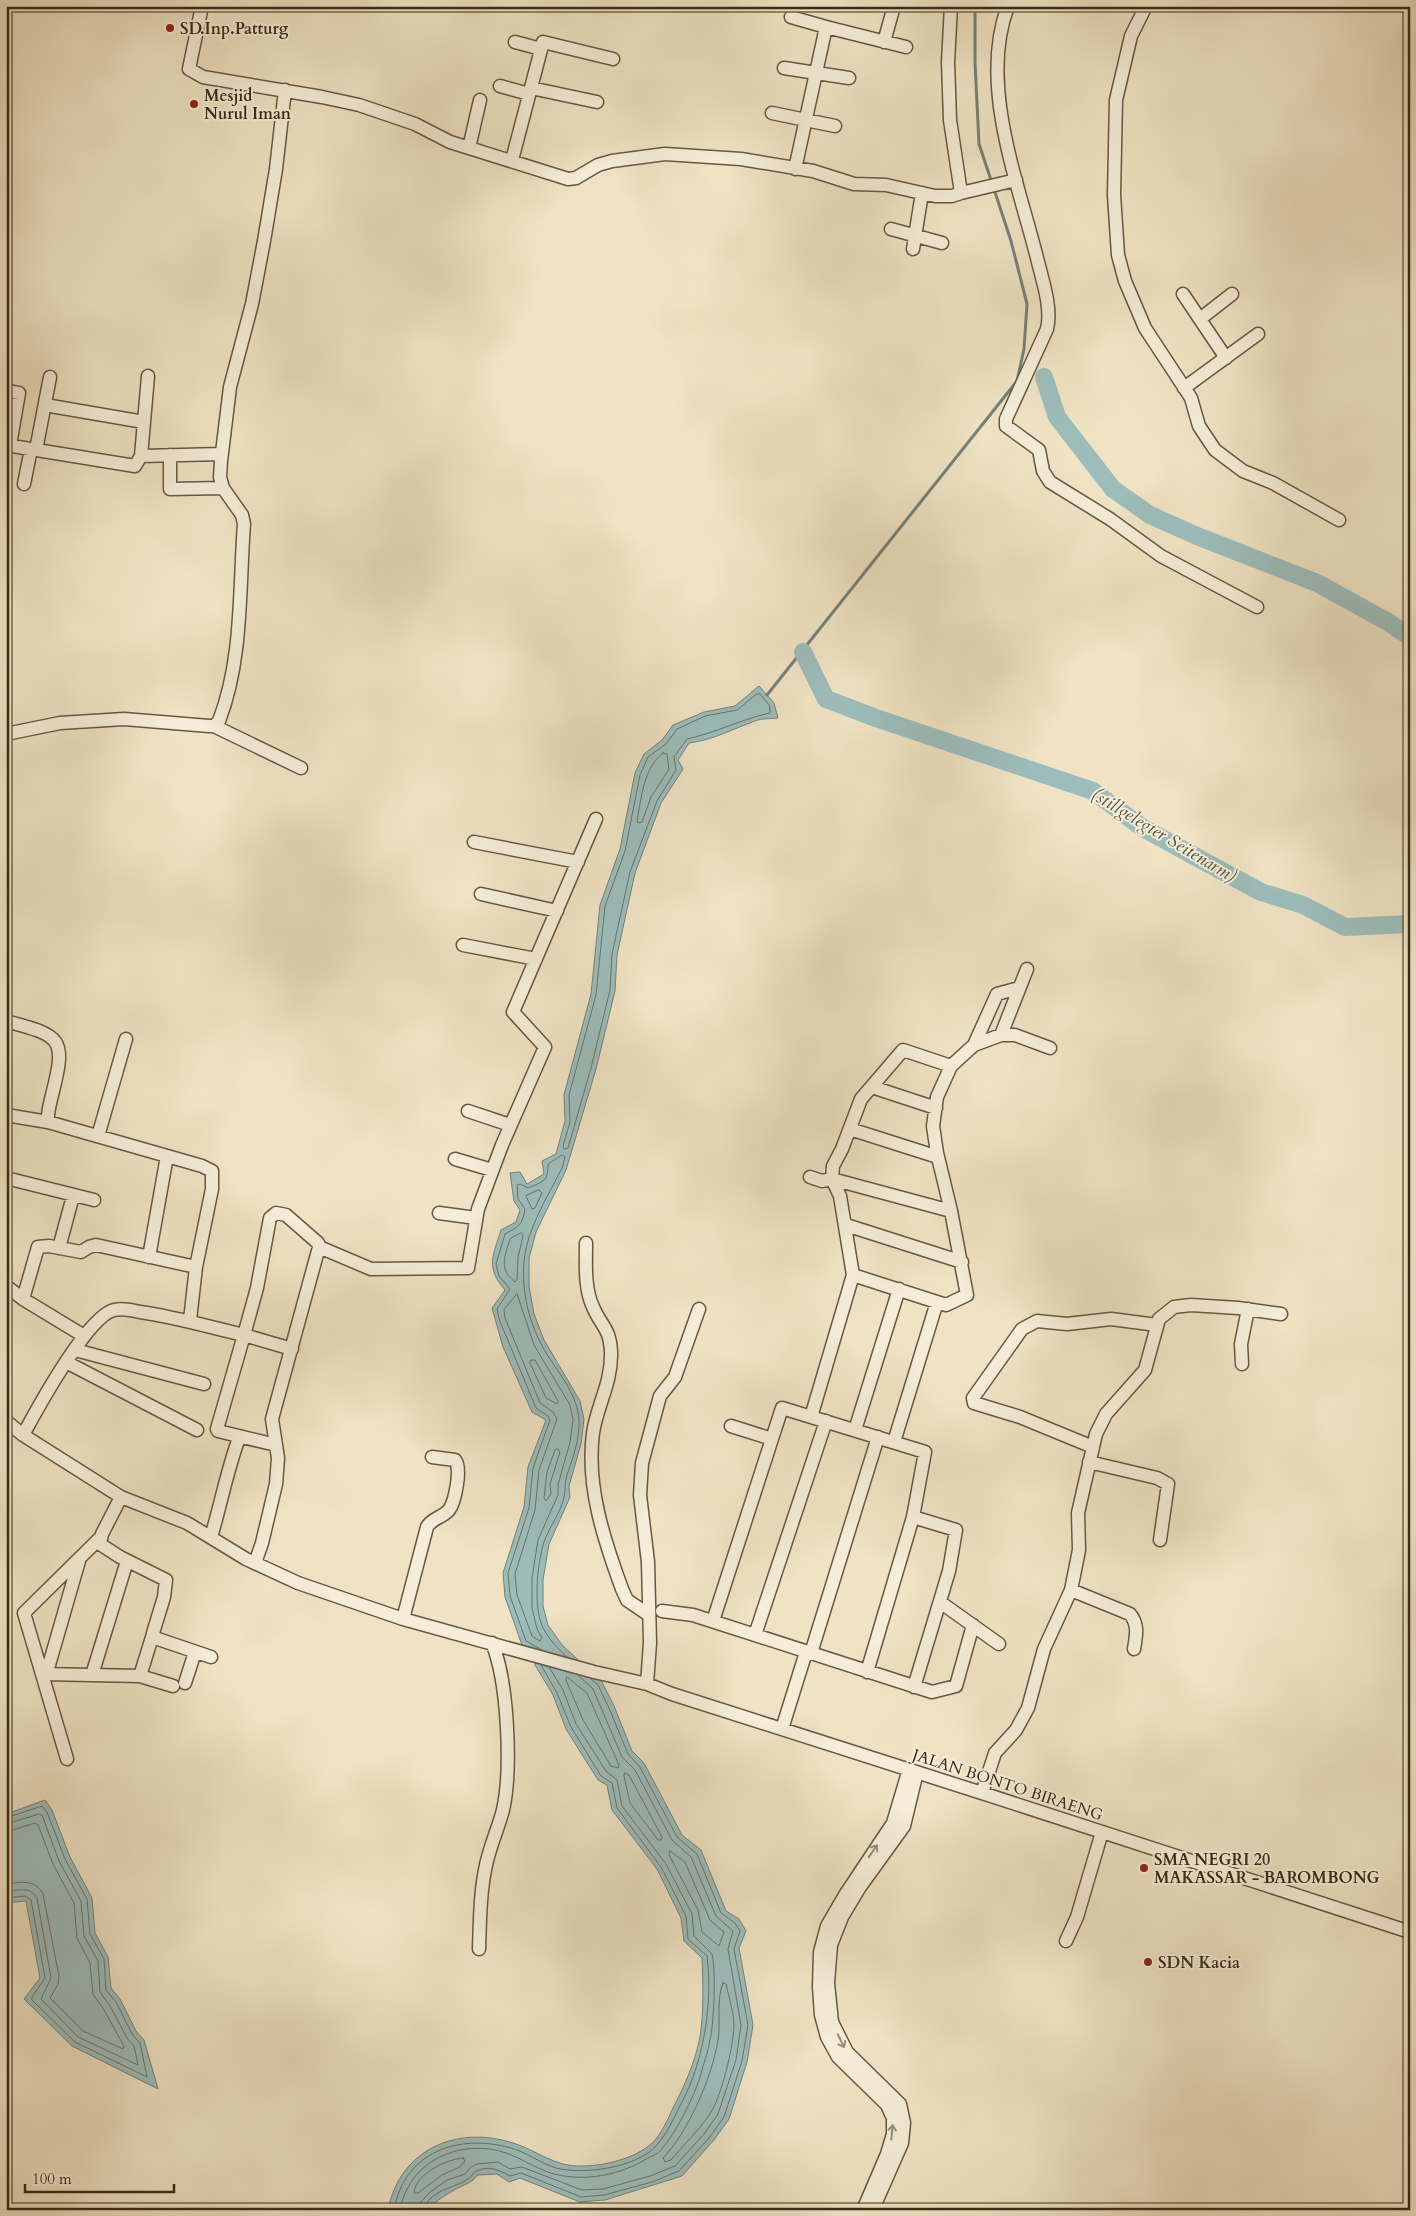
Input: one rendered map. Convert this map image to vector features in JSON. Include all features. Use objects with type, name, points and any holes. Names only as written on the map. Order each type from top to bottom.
[{"type":"street","points":[[202,6],[189,69],[211,79],[285,90],[340,101],[395,116],[415,124],[440,138],[573,179],[584,175],[598,165],[612,161],[665,154],[741,159],[830,175],[854,184],[886,185],[922,193],[952,196],[1010,181]]},
{"type":"street","points":[[884,42],[894,6]]},
{"type":"street","points":[[951,6],[948,62],[950,120],[964,192]]},
{"type":"street","points":[[1008,6],[1001,33],[998,84],[1000,115],[1010,181],[1041,272],[1048,324],[1006,419],[1006,426],[1039,450],[1043,471],[1050,482],[1110,519],[1161,556],[1257,607]]},
{"type":"street","points":[[1146,6],[1130,36],[1116,100],[1114,195],[1118,255],[1125,281],[1145,328],[1194,405],[1199,426],[1205,438],[1225,460],[1243,471],[1273,483],[1339,520]]},
{"type":"street","points":[[791,17],[906,47]]},
{"type":"street","points":[[795,169],[826,27]]},
{"type":"street","points":[[515,42],[541,49]]},
{"type":"street","points":[[512,160],[543,42],[613,59]]},
{"type":"street","points":[[784,68],[849,78]]},
{"type":"street","points":[[500,86],[597,102]]},
{"type":"street","points":[[214,726],[222,714],[232,677],[236,648],[244,524],[242,515],[223,488],[220,477],[222,454],[230,387],[252,304],[276,169],[285,90]]},
{"type":"street","points":[[469,148],[480,100]]},
{"type":"street","points":[[772,113],[835,126]]},
{"type":"street","points":[[913,249],[922,193]]},
{"type":"street","points":[[891,229],[942,243]]},
{"type":"street","points":[[1183,294],[1226,358]]},
{"type":"street","points":[[1200,319],[1232,294]]},
{"type":"street","points":[[1184,388],[1258,334]]},
{"type":"street","points":[[6,391],[19,393],[8,445],[136,466],[141,456],[148,376]]},
{"type":"street","points":[[24,484],[50,377]]},
{"type":"street","points":[[44,405],[144,422]]},
{"type":"street","points":[[141,456],[222,454]]},
{"type":"street","points":[[170,455],[170,489],[223,488]]},
{"type":"street","points":[[6,734],[60,724],[124,719],[214,726],[301,768]]},
{"type":"street","points":[[319,1247],[371,1269],[468,1268],[476,1218],[492,1170],[545,1047],[513,1012],[596,819]]},
{"type":"street","points":[[474,842],[578,862]]},
{"type":"street","points":[[481,894],[557,911]]},
{"type":"street","points":[[464,945],[536,958]]},
{"type":"street","points":[[1001,1035],[1027,969]]},
{"type":"street","points":[[974,1045],[997,994],[1019,988]]},
{"type":"street","points":[[6,1021],[48,1034],[54,1039],[60,1055],[60,1065],[48,1111],[48,1122]]},
{"type":"street","points":[[853,1275],[946,1305],[967,1295],[962,1262],[938,1157],[933,1126],[937,1097],[951,1066],[974,1045],[1001,1035],[1014,1034],[1050,1048]]},
{"type":"street","points":[[98,1136],[126,1039]]},
{"type":"street","points":[[811,1417],[853,1275],[840,1196],[832,1178],[833,1166],[861,1099],[903,1050],[951,1066]]},
{"type":"street","points":[[872,1087],[936,1108]]},
{"type":"street","points":[[468,1111],[510,1125]]},
{"type":"street","points":[[6,1115],[48,1122],[209,1169],[214,1175],[196,1267],[190,1320]]},
{"type":"street","points":[[850,1129],[938,1157]]},
{"type":"street","points":[[149,1257],[167,1156]]},
{"type":"street","points":[[455,1159],[492,1170]]},
{"type":"street","points":[[810,1177],[822,1181],[832,1178],[951,1211]]},
{"type":"street","points":[[6,1178],[21,1180],[73,1196],[94,1200]]},
{"type":"street","points":[[59,1248],[73,1196]]},
{"type":"street","points":[[255,1563],[262,1543],[276,1484],[278,1458],[276,1445],[272,1419],[319,1247],[318,1242],[286,1215],[277,1212],[271,1216],[268,1223],[258,1288],[217,1429],[239,1438],[276,1445]]},
{"type":"street","points":[[439,1214],[476,1218]]},
{"type":"street","points":[[846,1225],[962,1262]]},
{"type":"street","points":[[586,1243],[589,1296],[593,1308],[608,1330],[611,1352],[608,1382],[593,1431],[590,1458],[592,1487],[622,1589],[627,1600],[648,1615]]},
{"type":"street","points":[[23,1299],[38,1247],[44,1245],[81,1252],[89,1247],[96,1246],[196,1267]]},
{"type":"street","points":[[6,1286],[23,1299],[84,1336]]},
{"type":"street","points":[[855,1430],[899,1289]]},
{"type":"street","points":[[894,1442],[937,1302]]},
{"type":"street","points":[[982,1793],[995,1753],[1016,1730],[1028,1708],[1044,1649],[1071,1590],[1079,1550],[1078,1513],[1096,1434],[1106,1414],[1145,1370],[1157,1325],[1164,1313],[1183,1306],[1248,1309],[1281,1314]]},
{"type":"street","points":[[646,1684],[650,1643],[648,1562],[640,1495],[642,1464],[660,1396],[675,1377],[699,1309]]},
{"type":"street","points":[[1242,1364],[1241,1344],[1248,1309]]},
{"type":"street","points":[[23,1435],[42,1399],[84,1336],[103,1316],[115,1310],[190,1320],[209,1328],[244,1335],[292,1349]]},
{"type":"street","points":[[1093,1447],[1020,1417],[974,1403],[972,1398],[1022,1329],[1031,1323],[1040,1321],[1068,1324],[1111,1319],[1157,1325]]},
{"type":"street","points":[[75,1350],[204,1384]]},
{"type":"street","points":[[66,1362],[197,1430]]},
{"type":"street","points":[[713,1621],[782,1408],[925,1452],[913,1517],[867,1672]]},
{"type":"street","name":"JALAN BONTO BIRAENG","points":[[6,1421],[23,1435],[122,1497],[188,1523],[255,1563],[339,1598],[527,1654],[646,1684],[1410,1932]]},
{"type":"street","points":[[755,1635],[826,1421]]},
{"type":"street","points":[[731,1426],[772,1439]]},
{"type":"street","points":[[786,1730],[878,1437]]},
{"type":"street","points":[[211,1537],[219,1511],[229,1464],[239,1438]]},
{"type":"street","points":[[403,1618],[427,1527],[432,1521],[444,1515],[450,1508],[458,1472],[459,1466],[455,1460],[432,1457]]},
{"type":"street","points":[[1089,1462],[1157,1478],[1168,1484],[1160,1540]]},
{"type":"street","points":[[67,1759],[24,1613],[100,1538],[122,1497]]},
{"type":"street","points":[[913,1517],[956,1530],[949,1571],[914,1687]]},
{"type":"street","points":[[100,1538],[101,1545],[127,1561],[167,1580],[140,1676]]},
{"type":"street","points":[[42,1674],[49,1665],[80,1558]]},
{"type":"street","points":[[92,1675],[127,1561]]},
{"type":"street","points":[[1071,1590],[1130,1614],[1136,1627],[1134,1648]]},
{"type":"street","points":[[940,1602],[999,1644]]},
{"type":"street","points":[[662,1611],[693,1615],[932,1692],[956,1686],[973,1625]]},
{"type":"street","points":[[153,1634],[158,1639],[211,1657]]},
{"type":"street","points":[[479,1949],[484,1874],[502,1811],[508,1770],[502,1679],[497,1655],[492,1643]]},
{"type":"street","points":[[42,1674],[140,1676],[179,1684],[195,1652]]},
{"type":"street","points":[[864,2210],[887,2154],[893,2134],[892,2118],[887,2105],[838,2057],[827,2037],[821,2015],[819,1987],[820,1952],[827,1926],[845,1895],[893,1824],[913,1771]]},
{"type":"street","points":[[873,2210],[902,2143],[904,2123],[900,2104],[847,2052],[832,2022],[828,1983],[831,1945],[842,1917],[856,1894],[904,1826],[913,1771]]},
{"type":"street","points":[[1066,1941],[1077,1917],[1102,1832]]},
{"type":"water","points":[[759,686],[774,703],[778,718],[758,720],[715,737],[689,743],[678,760],[683,769],[661,803],[635,873],[617,955],[615,991],[596,1069],[566,1170],[536,1232],[529,1258],[529,1286],[534,1314],[544,1340],[580,1401],[584,1419],[581,1444],[569,1486],[570,1497],[549,1544],[543,1580],[543,1606],[548,1625],[562,1645],[602,1682],[632,1751],[644,1763],[682,1835],[701,1850],[726,1911],[739,1919],[746,1931],[739,1948],[753,2025],[747,2062],[729,2119],[713,2141],[682,2176],[605,2200],[580,2202],[520,2178],[509,2182],[497,2174],[478,2175],[469,2183],[442,2198],[428,2210],[388,2210],[395,2189],[405,2171],[418,2157],[434,2147],[452,2140],[472,2137],[492,2138],[513,2143],[554,2161],[572,2166],[609,2163],[645,2149],[664,2127],[685,2082],[698,2046],[703,2008],[702,1958],[684,1941],[681,1918],[657,1869],[612,1810],[607,1785],[598,1780],[566,1729],[553,1695],[535,1665],[537,1652],[522,1645],[505,1597],[503,1573],[524,1507],[528,1467],[546,1420],[532,1412],[503,1347],[492,1308],[505,1290],[495,1275],[492,1261],[501,1230],[516,1222],[520,1210],[514,1201],[510,1173],[520,1172],[527,1184],[544,1174],[542,1161],[556,1154],[565,1121],[564,1095],[591,994],[600,905],[620,849],[635,773],[644,754],[662,740],[673,725],[704,712],[735,706]]},
{"type":"water","points":[[45,1800],[52,1810],[70,1857],[92,1898],[95,1933],[108,1957],[111,1988],[120,1999],[136,2031],[144,2040],[158,2089],[72,2046],[24,1999],[40,1978],[26,1901],[6,1903],[6,1814]]},
{"type":"waterway","points":[[975,6],[975,62],[979,144],[992,183]]},
{"type":"waterway","points":[[767,695],[1017,381],[1024,349],[1027,304],[1011,241],[994,189]]},
{"type":"waterway","name":"(stillgelegter Seitenarm)","points":[[1044,377],[1057,417],[1113,489],[1150,515],[1197,536],[1317,583],[1388,622],[1410,637]]},
{"type":"waterway","name":"(stillgelegter Seitenarm)","points":[[803,652],[826,699],[876,718],[1093,791],[1143,828],[1261,892],[1303,905],[1345,927],[1410,924]]},
{"type":"place","name":"SD.Inp.Patturg","points":[[170,28]]},
{"type":"place","name":"Mesjid Nurul Iman","points":[[194,104]]},
{"type":"place","name":"SMA NEGRI 20 MAKASSAR - BAROMBONG","points":[[1144,1868]]},
{"type":"place","name":"SDN Kacia","points":[[1148,1962]]}]
